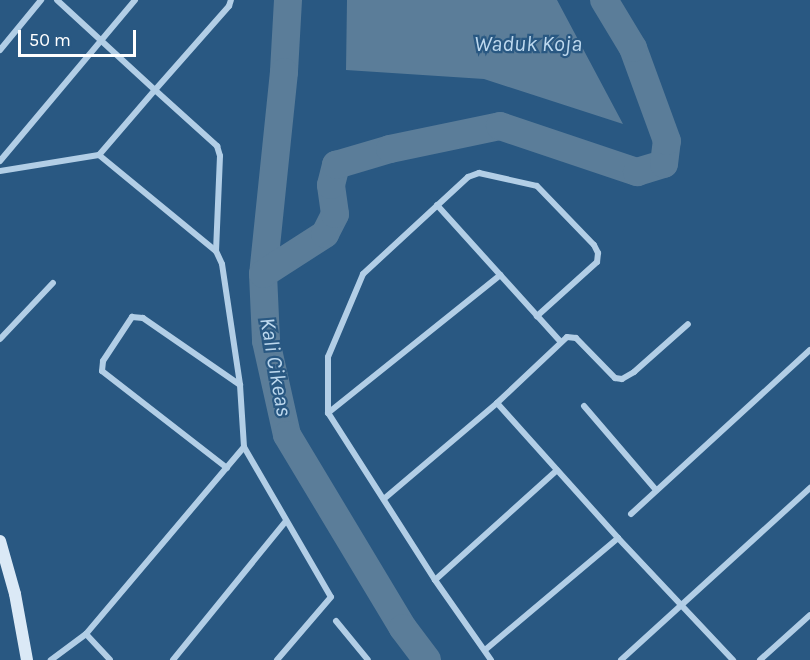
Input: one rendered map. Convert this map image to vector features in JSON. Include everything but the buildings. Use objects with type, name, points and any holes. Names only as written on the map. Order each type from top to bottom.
[{"type":"main road","points":[[0,541],[15,594],[27,660]]},
{"type":"street","points":[[0,50],[41,0]]},
{"type":"street","points":[[57,0],[217,146],[220,156],[216,251]]},
{"type":"street","points":[[0,161],[135,0]]},
{"type":"street","points":[[0,171],[99,155],[229,6],[231,0]]},
{"type":"street","points":[[99,155],[216,251],[222,264],[240,385],[244,447],[331,597],[277,660]]},
{"type":"street","points":[[491,660],[435,580],[385,498],[328,413],[328,357],[363,274],[468,177],[479,173],[537,186],[594,245],[598,253],[597,262],[537,316]]},
{"type":"street","points":[[438,206],[560,341]]},
{"type":"street","points":[[328,413],[500,275]]},
{"type":"street","points":[[0,339],[53,283]]},
{"type":"street","points":[[227,468],[102,371],[103,361],[132,317],[143,318],[240,385]]},
{"type":"street","points":[[385,498],[497,403],[560,341],[567,337],[576,338],[615,378],[622,379],[634,372],[688,324]]},
{"type":"street","points":[[630,514],[810,350]]},
{"type":"street","points":[[497,403],[618,538],[733,660]]},
{"type":"street","points":[[585,406],[656,490]]},
{"type":"street","points":[[51,660],[86,634],[244,447]]},
{"type":"street","points":[[435,580],[557,470]]},
{"type":"street","points":[[621,660],[810,488]]},
{"type":"street","points":[[173,660],[286,521]]},
{"type":"street","points":[[485,650],[618,538]]},
{"type":"street","points":[[760,660],[810,615]]},
{"type":"street","points":[[336,621],[368,660]]},
{"type":"street","points":[[86,634],[110,660]]},
{"type":"water","name":"Waduk Koja","points":[[347,0],[557,0],[623,124],[484,79],[346,70]]},
{"type":"waterway","name":"Kali Cikeas","points":[[288,0],[284,72],[263,274],[266,341],[287,435],[403,628],[427,660]]},
{"type":"waterway","points":[[263,274],[325,234],[335,214],[331,185],[336,165],[390,149],[500,126],[637,172],[664,164],[667,141],[633,48],[604,0]]}]
